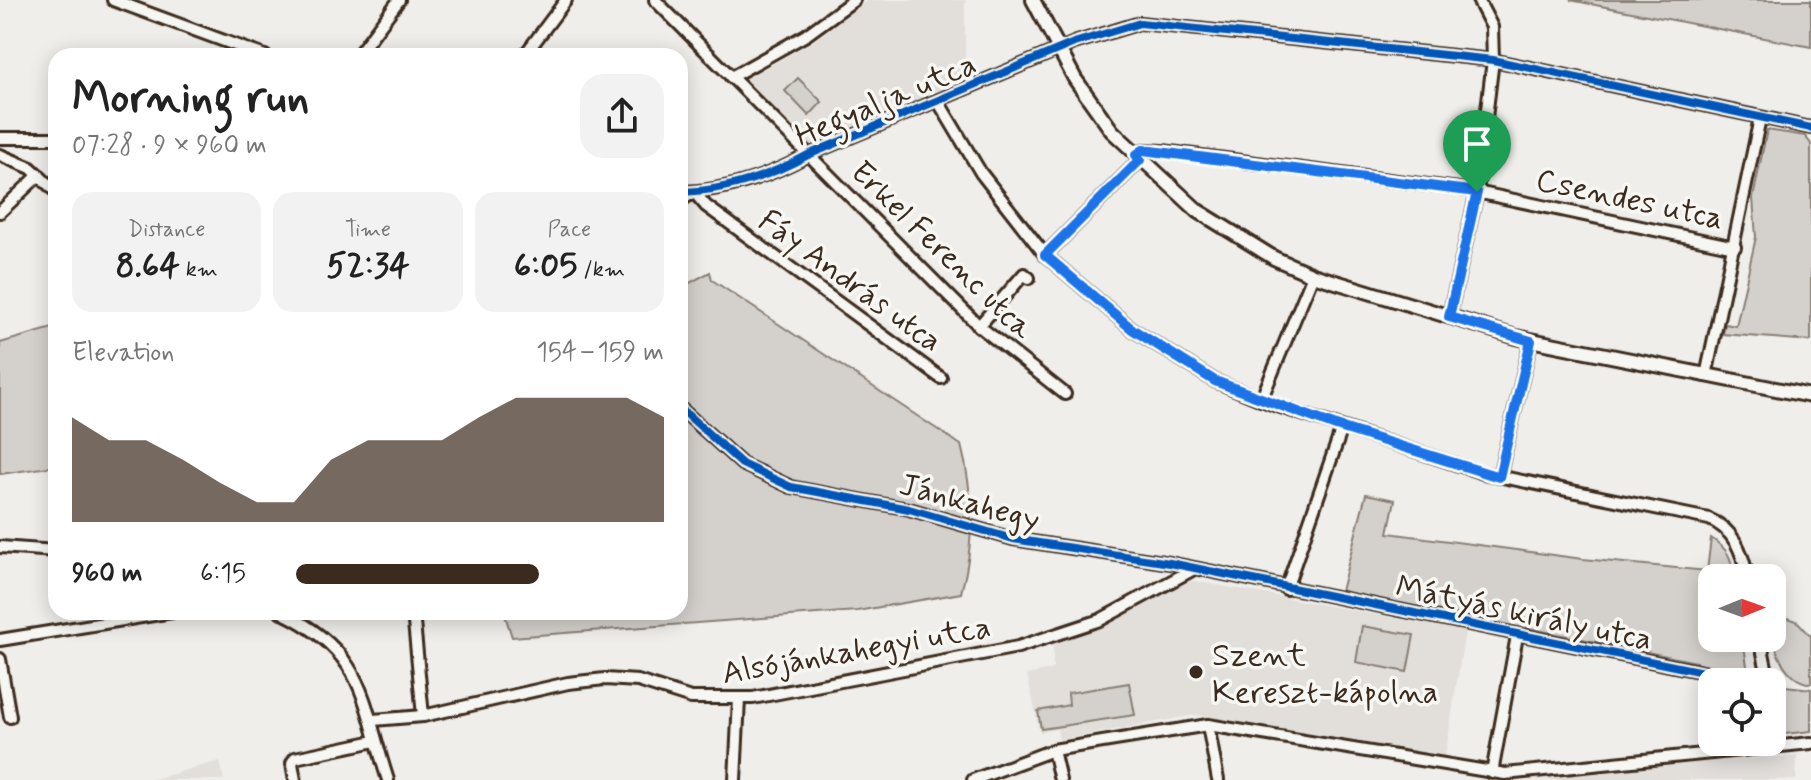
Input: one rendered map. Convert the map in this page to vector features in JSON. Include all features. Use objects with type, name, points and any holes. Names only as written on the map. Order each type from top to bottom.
[{"type":"street","points":[[113,0],[243,48]]},
{"type":"street","points":[[363,48],[399,0]]},
{"type":"street","points":[[530,48],[566,0]]},
{"type":"street","name":"Erkel Ferenc utca","points":[[655,0],[979,326],[1065,394]]},
{"type":"street","points":[[731,77],[806,35],[854,0]]},
{"type":"street","points":[[1033,0],[1088,101],[1138,158],[1219,227],[1313,275],[1531,341],[1811,396]]},
{"type":"street","points":[[1449,317],[1477,192],[1493,60],[1492,27],[1478,0]]},
{"type":"street","name":"Hegyalja utca","points":[[688,192],[773,174],[808,155],[1059,50],[1130,24],[1156,23],[1493,60],[1811,128]]},
{"type":"street","points":[[938,101],[981,173],[1045,255],[1090,296],[1155,345],[1215,381],[1342,428],[1499,477],[1709,519],[1724,528],[1735,541],[1743,564]]},
{"type":"street","points":[[1706,376],[1760,118]]},
{"type":"street","points":[[0,138],[48,138]]},
{"type":"street","name":"Csendes utca","points":[[1138,158],[1143,150],[1163,151],[1477,192],[1735,247]]},
{"type":"street","points":[[0,155],[39,175],[48,184]]},
{"type":"street","points":[[1045,255],[1138,158]]},
{"type":"street","points":[[0,212],[39,175]]},
{"type":"street","points":[[688,196],[694,192]]},
{"type":"street","name":"Fáy András utca","points":[[694,192],[706,206],[941,378]]},
{"type":"street","points":[[979,326],[1024,274],[1029,278]]},
{"type":"street","points":[[1261,400],[1313,275]]},
{"type":"street","points":[[1499,477],[1531,341]]},
{"type":"street","name":"Jánkahegy","points":[[688,415],[742,464],[791,487],[897,506],[1013,539],[1192,570]]},
{"type":"street","points":[[1286,589],[1342,428]]},
{"type":"street","points":[[0,547],[48,550]]},
{"type":"street","name":"Mátyás király utca","points":[[1192,570],[1698,671]]},
{"type":"street","name":"Alsójánkahegyi utca","points":[[373,720],[423,716],[568,683],[605,679],[638,681],[691,698],[739,699],[1018,647],[1110,615],[1192,570]]},
{"type":"street","points":[[0,640],[123,620]]},
{"type":"street","points":[[294,620],[316,633],[340,655],[360,683],[388,780]]},
{"type":"street","points":[[414,620],[423,716]]},
{"type":"street","points":[[1492,773],[1517,636]]},
{"type":"street","points":[[0,659],[10,717]]},
{"type":"street","points":[[735,780],[739,699]]},
{"type":"street","points":[[1208,725],[1218,780]]},
{"type":"street","points":[[973,780],[1053,750],[1208,725],[1492,773],[1529,773],[1698,754]]},
{"type":"street","points":[[295,780],[295,758],[375,741]]},
{"type":"street","points":[[1786,745],[1811,743]]},
{"type":"street","points":[[1053,750],[1060,780]]},
{"type":"shaded area","points":[[867,0],[965,0],[965,87],[812,146],[742,81],[812,42]]},
{"type":"shaded area","points":[[1570,0],[1811,0],[1811,47]]},
{"type":"shaded area","points":[[798,78],[822,102],[809,116],[785,91]]},
{"type":"shaded area","points":[[1767,130],[1805,136],[1811,144],[1811,341],[1723,334],[1725,324],[1736,326],[1756,237],[1753,198]]},
{"type":"shaded area","points":[[710,272],[712,280],[961,445],[968,482],[971,537],[961,593],[857,611],[512,637],[507,620],[688,620],[688,284]]},
{"type":"shaded area","points":[[48,329],[48,467],[0,474],[0,343]]},
{"type":"shaded area","points":[[1366,494],[1395,500],[1388,533],[1583,559],[1698,570],[1698,652],[1745,652],[1747,668],[1699,668],[1696,662],[1527,628],[1533,638],[1340,595]]},
{"type":"shaded area","points":[[1711,538],[1721,546],[1732,564],[1708,564]]},
{"type":"shaded area","points":[[1184,579],[1465,631],[1445,757],[1195,715],[1059,740],[1057,729],[1040,732],[1027,675],[1053,669],[1053,645],[1114,620]]},
{"type":"shaded area","points":[[1786,617],[1797,621],[1811,636],[1811,683],[1794,677],[1778,652],[1786,652]]},
{"type":"shaded area","points":[[1362,626],[1414,635],[1407,672],[1356,662]]},
{"type":"shaded area","points":[[1129,683],[1135,715],[1041,729],[1038,711],[1069,705],[1068,693]]},
{"type":"shaded area","points":[[1786,686],[1811,689],[1811,731],[1786,734]]},
{"type":"shaded area","points":[[1797,756],[1796,780],[1496,780],[1682,763]]},
{"type":"shaded area","points":[[220,761],[224,780],[150,780]]},
{"type":"cycle path","points":[[688,192],[731,186],[762,176],[1074,43],[1140,23],[1493,60],[1811,128]]},
{"type":"cycle path","points":[[688,415],[742,464],[791,487],[909,509],[1013,539],[1170,563],[1698,671]]},
{"type":"place","name":"Szent Kereszt-kápolna","points":[[1196,672]]},
{"type":"route","points":[[1143,150],[1477,192],[1449,317],[1531,341],[1499,477],[1336,426],[1215,381],[1132,329],[1045,255],[1140,160],[1136,155],[1143,150]]}]
